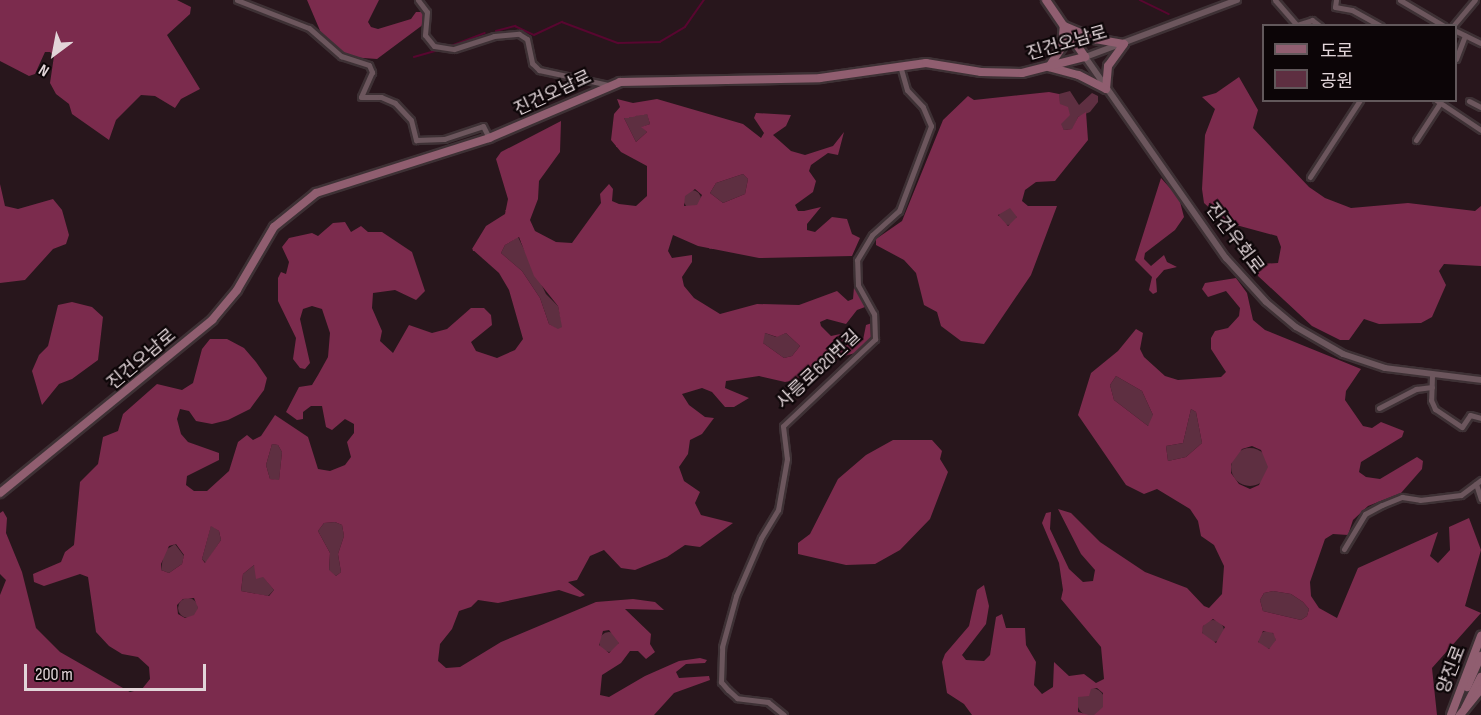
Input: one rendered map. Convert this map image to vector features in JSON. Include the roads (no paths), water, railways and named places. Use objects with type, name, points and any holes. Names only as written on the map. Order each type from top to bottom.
[{"type":"main road","name":"진건우회로","points":[[1046,0],[1085,57]]},
{"type":"main road","points":[[1064,26],[1095,39],[1124,44],[1108,66],[1106,89],[1078,75],[1048,67],[1062,47],[1064,26]]},
{"type":"main road","name":"진건오남로","points":[[0,493],[212,320],[237,290],[274,227],[297,205],[335,185],[489,138],[609,85],[630,81],[820,78],[899,64],[926,63],[1005,74],[1048,67],[1085,57]]},
{"type":"main road","name":"양진로","points":[[1451,715],[1481,636]]},
{"type":"main road","points":[[1451,715],[1481,656]]},
{"type":"main road","points":[[1463,711],[1481,677]]},
{"type":"main road","name":"양진로","points":[[1463,711],[1481,689]]},
{"type":"street","points":[[237,0],[309,28],[341,56],[369,65],[372,72],[361,97],[381,96],[395,102],[411,120],[416,140],[444,139],[483,126],[489,138]]},
{"type":"street","points":[[418,0],[427,12],[425,35],[434,46],[454,49],[494,36],[519,34],[527,39],[532,63],[538,70],[609,85]]},
{"type":"street","points":[[1214,0],[1218,8]]},
{"type":"street","name":"진건오남로","points":[[1085,57],[1238,0]]},
{"type":"street","points":[[1275,0],[1296,24]]},
{"type":"street","points":[[1336,0],[1335,7],[1352,10],[1377,24]]},
{"type":"street","points":[[1400,0],[1441,24]]},
{"type":"street","points":[[1455,24],[1475,0]]},
{"type":"street","points":[[1300,24],[1312,20],[1317,24]]},
{"type":"street","points":[[1457,32],[1481,43]]},
{"type":"street","points":[[1457,54],[1465,36]]},
{"type":"street","name":"진건우회로","points":[[1085,57],[1226,258],[1266,302],[1304,332],[1343,354],[1384,368],[1432,376],[1481,380]]},
{"type":"street","name":"사릉로620번길","points":[[784,715],[761,699],[737,698],[728,690],[721,682],[722,647],[736,596],[761,538],[778,510],[787,459],[783,426],[875,339],[874,314],[858,285],[856,260],[872,235],[899,211],[931,126],[924,107],[908,90],[899,64]]},
{"type":"street","points":[[1469,101],[1481,107]]},
{"type":"street","points":[[1310,177],[1358,102]]},
{"type":"street","points":[[1416,140],[1438,102],[1481,130]]},
{"type":"street","points":[[1432,376],[1431,400],[1444,417],[1462,427],[1470,415],[1481,418]]},
{"type":"street","points":[[1379,408],[1416,389],[1432,387]]},
{"type":"street","points":[[1344,549],[1365,513],[1402,497],[1420,500],[1461,495],[1478,482],[1481,499]]},
{"type":"waterway","points":[[496,31],[515,26],[534,35],[562,22],[618,43],[660,42],[685,27],[704,0]]},
{"type":"waterway","points":[[1140,0],[1169,14]]},
{"type":"waterway","points":[[451,46],[485,33]]},
{"type":"waterway","points":[[414,57],[439,50]]}]
